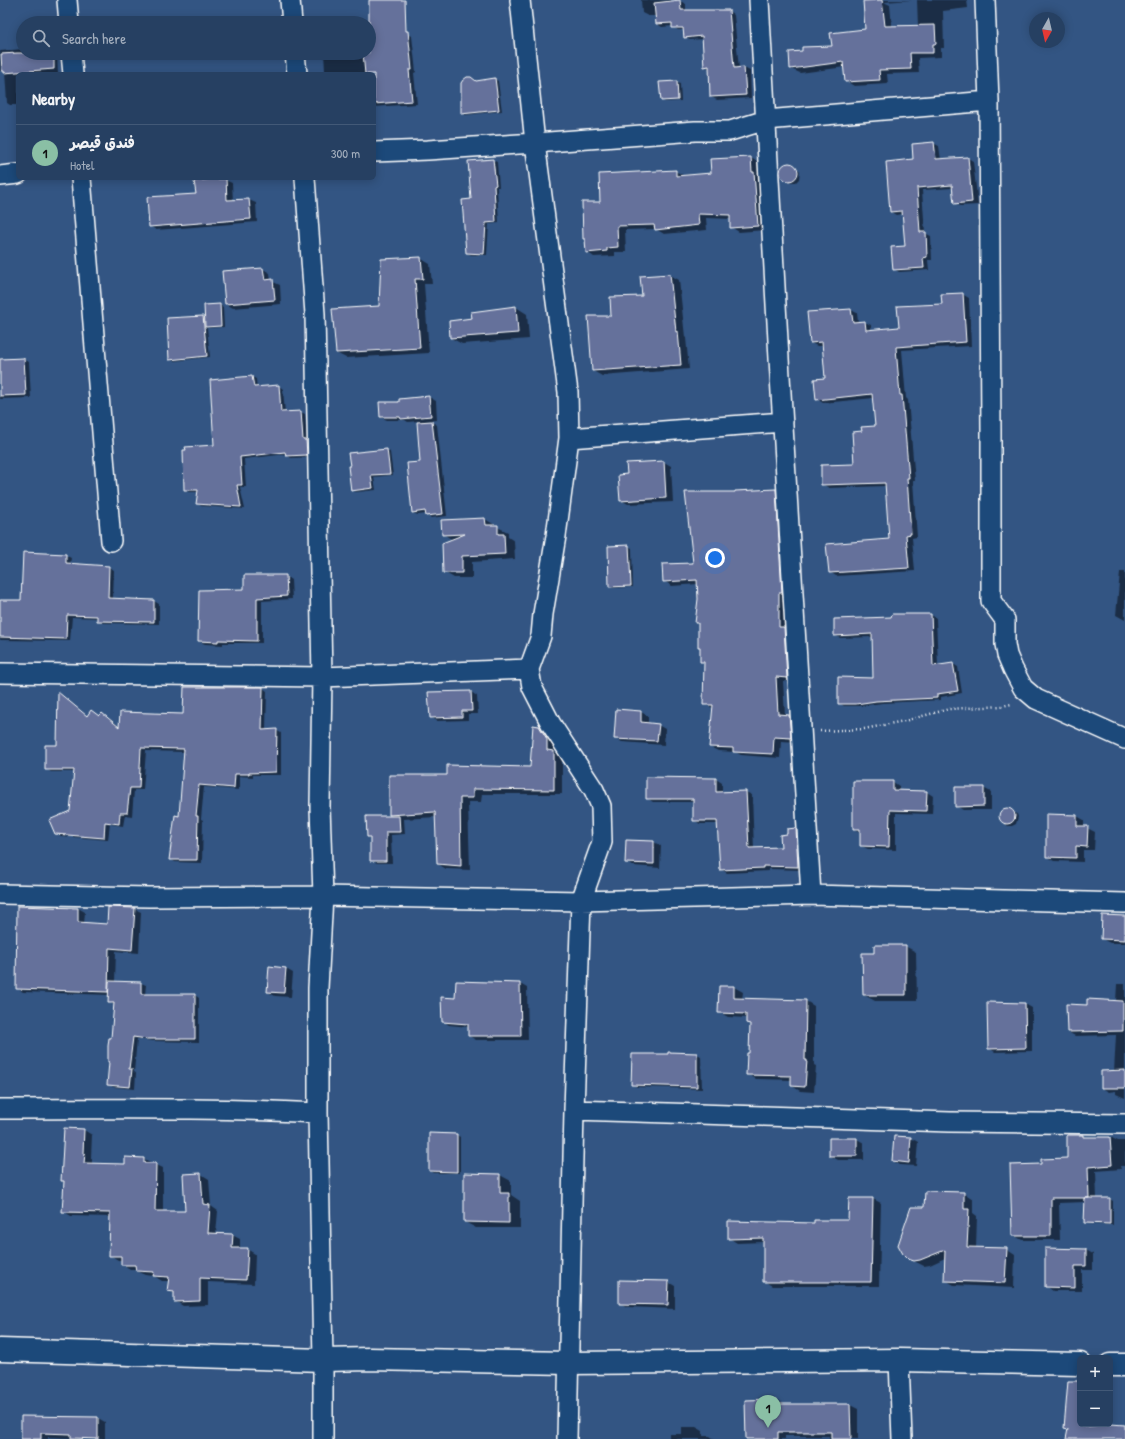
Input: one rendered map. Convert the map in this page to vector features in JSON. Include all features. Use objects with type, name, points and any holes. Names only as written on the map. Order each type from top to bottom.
[{"type":"street","points":[[67,0],[68,16]]},
{"type":"street","points":[[290,0],[291,16]]},
{"type":"street","points":[[520,0],[535,143],[568,392],[569,438],[541,636],[529,669],[532,686],[551,724],[594,790],[601,806],[602,842],[581,901],[574,1110],[567,1439]]},
{"type":"street","points":[[759,0],[811,895]]},
{"type":"street","points":[[985,0],[989,101],[991,601],[1005,620],[1005,644],[1007,655],[1023,688],[1036,699],[1125,739]]},
{"type":"street","points":[[72,60],[73,72]]},
{"type":"street","points":[[296,60],[297,72]]},
{"type":"street","points":[[376,152],[436,150],[695,131],[730,131],[766,120],[989,101]]},
{"type":"street","points":[[0,176],[16,174]]},
{"type":"street","points":[[81,180],[111,541]]},
{"type":"street","points":[[305,180],[315,314],[322,677],[320,807],[323,896],[318,988],[318,1113],[324,1439]]},
{"type":"street","points":[[569,438],[783,422]]},
{"type":"street","points":[[0,673],[322,677],[529,669]]},
{"type":"street","points":[[0,894],[149,897],[323,896],[581,901],[811,895],[1125,904]]},
{"type":"street","points":[[0,1109],[189,1108],[318,1113]]},
{"type":"street","points":[[574,1110],[942,1122],[1125,1124]]},
{"type":"street","points":[[0,1350],[323,1360],[370,1359],[569,1363],[899,1360],[1077,1364]]},
{"type":"street","points":[[899,1360],[902,1439]]},
{"type":"street","points":[[1113,1365],[1125,1365]]},
{"type":"path","points":[[802,732],[864,729],[904,721],[949,709],[1002,706],[1036,699]]},
{"type":"building","points":[[369,0],[405,0],[406,31],[408,31],[412,70],[409,70],[412,101],[376,104],[376,72],[365,72],[364,60],[376,60],[376,16],[369,16]]},
{"type":"building","points":[[680,0],[681,10],[729,10],[734,68],[744,67],[746,95],[710,97],[709,66],[704,67],[702,36],[684,38],[683,28],[672,28],[672,23],[656,24],[654,3]]},
{"type":"building","points":[[882,0],[885,26],[935,25],[936,44],[933,44],[933,53],[910,53],[911,69],[879,70],[880,80],[845,82],[843,62],[790,69],[789,52],[802,51],[802,47],[832,46],[830,33],[865,29],[863,1]]},
{"type":"building","points":[[16,53],[16,60],[54,60],[54,69],[4,73],[4,71],[2,71],[1,54]]},
{"type":"building","points":[[467,77],[471,77],[476,81],[495,78],[499,110],[461,114],[461,83]]},
{"type":"building","points":[[677,81],[678,100],[661,101],[659,82]]},
{"type":"building","points":[[934,142],[936,159],[968,157],[972,202],[954,204],[952,185],[917,188],[920,232],[926,232],[927,257],[923,258],[924,268],[893,270],[891,247],[905,246],[902,211],[890,212],[886,162],[913,159],[912,144]]},
{"type":"building","points":[[751,157],[752,172],[754,172],[758,226],[730,228],[730,215],[698,214],[699,225],[655,230],[654,225],[617,226],[618,247],[607,248],[607,251],[586,253],[585,239],[583,239],[582,202],[600,202],[599,174],[676,170],[676,176],[711,173],[710,159]]},
{"type":"building","points":[[493,159],[496,185],[494,186],[496,222],[486,223],[484,254],[466,253],[462,200],[471,199],[468,161]]},
{"type":"building","points":[[789,163],[795,166],[798,172],[795,178],[789,181],[783,178],[780,172],[783,166]]},
{"type":"building","points":[[226,180],[227,200],[249,199],[251,219],[149,227],[147,197],[196,194],[194,181]]},
{"type":"building","points":[[421,257],[423,279],[415,279],[420,348],[336,353],[332,309],[379,306],[381,259]]},
{"type":"building","points":[[263,268],[265,280],[273,279],[275,300],[225,304],[222,271]]},
{"type":"building","points":[[670,274],[681,365],[592,371],[588,316],[611,316],[610,297],[642,296],[640,276]]},
{"type":"building","points":[[963,293],[966,342],[896,347],[900,395],[902,395],[909,478],[907,478],[911,534],[906,535],[909,568],[829,573],[826,544],[889,539],[885,483],[821,485],[821,465],[854,464],[852,432],[862,431],[861,427],[875,426],[872,394],[816,400],[814,379],[825,378],[822,342],[810,343],[807,312],[851,309],[853,322],[865,321],[866,330],[899,327],[897,306],[942,304],[941,294]]},
{"type":"building","points":[[220,304],[221,326],[205,327],[204,305]]},
{"type":"building","points":[[516,306],[518,333],[450,338],[449,321],[472,318],[471,312]]},
{"type":"building","points":[[203,316],[207,356],[169,360],[167,318]]},
{"type":"building","points":[[24,358],[26,395],[0,396],[0,359]]},
{"type":"building","points":[[252,376],[254,387],[279,385],[281,412],[301,411],[303,440],[306,440],[307,455],[286,456],[285,452],[240,457],[242,485],[237,485],[241,507],[196,504],[198,490],[184,490],[183,450],[186,450],[185,447],[214,445],[210,380]]},
{"type":"building","points":[[429,396],[431,416],[401,419],[400,417],[380,417],[379,402],[399,402],[399,399]]},
{"type":"building","points":[[432,421],[443,514],[426,516],[425,511],[412,513],[407,463],[420,462],[417,422]]},
{"type":"building","points":[[387,449],[390,474],[371,475],[373,488],[351,491],[348,453]]},
{"type":"building","points":[[664,461],[666,498],[620,501],[618,475],[627,474],[626,463]]},
{"type":"building","points":[[776,489],[782,593],[779,593],[779,627],[784,627],[787,678],[776,677],[778,714],[789,715],[791,738],[774,737],[773,754],[733,752],[733,748],[709,747],[713,705],[703,705],[704,662],[700,662],[700,647],[698,647],[698,623],[695,623],[698,599],[697,580],[663,582],[662,564],[693,563],[685,492],[735,492]]},
{"type":"building","points":[[485,518],[486,525],[498,525],[498,534],[504,534],[505,554],[462,556],[462,573],[443,573],[442,543],[465,534],[442,535],[441,520]]},
{"type":"building","points":[[629,545],[631,586],[609,587],[608,546]]},
{"type":"building","points":[[23,552],[66,554],[66,563],[109,566],[108,598],[154,600],[154,622],[97,621],[97,616],[67,615],[66,639],[0,637],[0,600],[21,600]]},
{"type":"building","points":[[244,575],[286,575],[287,596],[257,598],[257,641],[198,641],[199,590],[244,589]]},
{"type":"building","points":[[892,614],[931,614],[933,666],[953,663],[958,691],[937,694],[937,698],[838,704],[838,677],[873,678],[872,634],[834,636],[834,619],[891,617]]},
{"type":"building","points":[[184,687],[263,687],[262,730],[277,729],[276,772],[235,774],[234,788],[199,785],[196,816],[198,816],[197,860],[169,860],[175,815],[179,816],[184,749],[141,748],[139,788],[130,788],[127,813],[120,813],[119,824],[105,822],[104,838],[55,834],[49,820],[70,811],[74,770],[45,770],[45,745],[57,745],[58,692],[87,716],[91,710],[99,716],[102,713],[119,727],[120,712],[183,714]]},
{"type":"building","points":[[471,691],[472,711],[462,711],[462,717],[430,718],[428,692]]},
{"type":"building","points":[[616,709],[641,711],[641,722],[659,724],[657,741],[614,739]]},
{"type":"building","points":[[533,725],[539,726],[547,739],[547,750],[554,751],[554,790],[473,789],[473,798],[460,798],[461,866],[437,864],[435,812],[389,815],[389,775],[447,775],[447,765],[530,767]]},
{"type":"building","points":[[646,777],[716,778],[716,792],[746,791],[749,848],[781,847],[780,835],[787,834],[787,829],[796,828],[798,867],[763,866],[763,868],[720,870],[717,821],[693,821],[693,799],[646,799]]},
{"type":"building","points":[[853,781],[893,781],[893,790],[927,791],[926,811],[890,810],[889,847],[860,846],[860,829],[853,829]]},
{"type":"building","points":[[955,787],[984,787],[984,806],[955,807]]},
{"type":"building","points":[[1004,808],[1010,808],[1015,813],[1013,822],[1010,824],[1004,824],[999,819],[999,813]]},
{"type":"building","points":[[1046,814],[1077,815],[1077,826],[1088,826],[1087,847],[1076,846],[1076,858],[1046,857]]},
{"type":"building","points":[[366,816],[399,816],[400,832],[386,832],[386,861],[370,861],[370,837],[367,837]]},
{"type":"building","points":[[626,840],[654,841],[654,864],[625,863]]},
{"type":"building","points":[[17,906],[78,908],[78,922],[107,924],[108,907],[135,908],[132,950],[109,948],[108,992],[16,989]]},
{"type":"building","points":[[1102,915],[1125,916],[1125,940],[1101,939]]},
{"type":"building","points":[[874,945],[906,945],[906,995],[863,995],[862,953],[874,953]]},
{"type":"building","points":[[269,966],[286,968],[284,993],[267,992]]},
{"type":"building","points":[[109,981],[141,982],[141,994],[195,994],[195,1039],[147,1039],[133,1037],[129,1069],[132,1069],[130,1087],[107,1085],[109,1062],[108,1046],[109,1038],[111,1038],[114,1003],[108,1003]]},
{"type":"building","points":[[456,981],[520,983],[521,1036],[468,1036],[468,1024],[442,1022],[441,997],[455,998]]},
{"type":"building","points":[[719,986],[734,986],[734,998],[806,1000],[805,1060],[807,1060],[805,1087],[791,1086],[791,1076],[746,1075],[747,1053],[749,1053],[750,1024],[746,1023],[746,1014],[718,1013]]},
{"type":"building","points":[[1087,999],[1123,1001],[1123,1031],[1067,1032],[1066,1004],[1087,1005]]},
{"type":"building","points":[[987,1002],[1025,1003],[1026,1048],[988,1049]]},
{"type":"building","points":[[668,1052],[697,1053],[697,1087],[631,1085],[632,1054],[668,1054]]},
{"type":"building","points":[[1125,1070],[1125,1088],[1101,1088],[1101,1071]]},
{"type":"building","points":[[64,1128],[84,1129],[84,1163],[125,1164],[125,1157],[144,1158],[144,1163],[156,1163],[155,1211],[185,1211],[183,1174],[201,1173],[203,1204],[210,1205],[208,1233],[233,1234],[232,1248],[248,1248],[246,1280],[200,1278],[200,1301],[174,1302],[174,1292],[167,1291],[169,1277],[153,1276],[154,1272],[136,1271],[135,1265],[121,1265],[121,1256],[109,1256],[110,1213],[62,1212],[64,1181],[61,1181]]},
{"type":"building","points":[[429,1133],[457,1134],[457,1172],[429,1171]]},
{"type":"building","points":[[1067,1135],[1083,1135],[1083,1137],[1110,1137],[1112,1165],[1088,1167],[1089,1198],[1051,1198],[1051,1236],[1012,1236],[1010,1165],[1041,1164],[1041,1159],[1067,1158]]},
{"type":"building","points":[[894,1136],[911,1137],[909,1163],[892,1161]]},
{"type":"building","points":[[829,1138],[857,1138],[857,1156],[829,1156]]},
{"type":"building","points":[[464,1173],[500,1174],[500,1193],[509,1193],[509,1223],[464,1222]]},
{"type":"building","points":[[925,1191],[964,1192],[964,1209],[969,1209],[967,1247],[1007,1248],[1005,1283],[944,1281],[945,1250],[914,1261],[908,1259],[903,1254],[898,1245],[911,1207],[924,1207]]},
{"type":"building","points":[[849,1198],[873,1198],[871,1282],[763,1282],[763,1238],[728,1239],[728,1221],[814,1223],[814,1220],[848,1220]]},
{"type":"building","points":[[1085,1198],[1110,1198],[1110,1224],[1084,1223]]},
{"type":"building","points":[[1045,1248],[1086,1249],[1086,1266],[1075,1266],[1075,1288],[1045,1287]]},
{"type":"building","points":[[619,1280],[669,1281],[668,1305],[619,1304]]},
{"type":"building","points":[[1068,1381],[1077,1381],[1077,1427],[1113,1427],[1113,1424],[1125,1425],[1125,1439],[1066,1439],[1068,1429],[1064,1428]]},
{"type":"building","points":[[777,1399],[777,1404],[850,1404],[851,1439],[831,1439],[831,1432],[778,1432],[778,1439],[746,1439],[745,1400]]},
{"type":"building","points":[[21,1416],[98,1417],[98,1439],[71,1438],[71,1434],[41,1433],[41,1439],[21,1439]]},
{"type":"place","name":"فندق قيصر","points":[[768,1428]]}]
